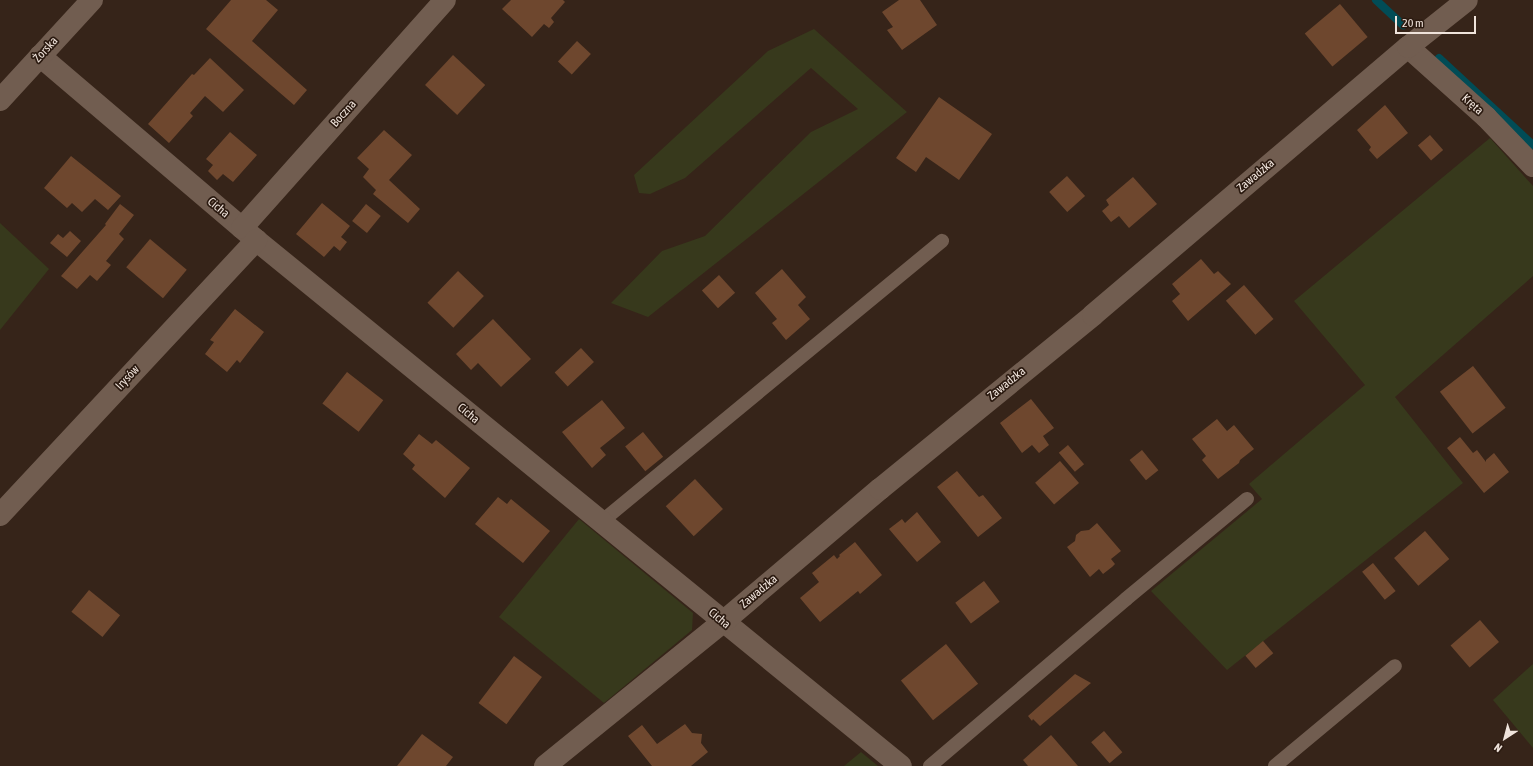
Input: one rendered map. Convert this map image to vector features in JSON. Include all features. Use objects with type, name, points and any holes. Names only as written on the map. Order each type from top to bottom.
[{"type":"street","name":"Żorska","points":[[0,100],[92,0]]},
{"type":"street","name":"Boczna","points":[[249,234],[446,0]]},
{"type":"street","name":"Zawadzka","points":[[545,766],[723,622],[880,489],[1099,310],[1408,47],[1467,0]]},
{"type":"street","name":"Kręta","points":[[1408,47],[1486,117],[1533,166]]},
{"type":"street","name":"Cicha","points":[[40,56],[249,234],[901,766]]},
{"type":"street","name":"Irysów","points":[[0,515],[249,234]]},
{"type":"lane","points":[[601,522],[942,241]]},
{"type":"lane","points":[[930,766],[1126,599],[1247,500]]},
{"type":"lane","points":[[1275,766],[1395,666]]},
{"type":"green space","points":[[814,29],[907,112],[648,317],[611,303],[662,251],[705,236],[811,132],[858,109],[811,68],[685,178],[650,194],[639,193],[634,175],[768,51]]},
{"type":"green space","points":[[1490,138],[1533,186],[1533,276],[1395,397],[1463,483],[1227,670],[1151,591],[1262,499],[1249,484],[1365,385],[1294,301]]},
{"type":"green space","points":[[0,223],[49,269],[0,330]]},
{"type":"green space","points":[[579,519],[693,613],[692,630],[604,703],[499,617]]},
{"type":"green space","points":[[1533,664],[1533,748],[1493,700]]},
{"type":"green space","points":[[861,752],[878,766],[844,766]]},
{"type":"building","points":[[231,0],[266,0],[278,10],[252,41],[307,90],[294,105],[206,29]]},
{"type":"building","points":[[511,0],[563,0],[565,2],[551,18],[554,22],[549,28],[544,24],[532,37],[502,9]]},
{"type":"building","points":[[899,0],[920,0],[937,25],[902,50],[887,30],[893,27],[882,12]]},
{"type":"building","points":[[1340,4],[1368,37],[1332,67],[1305,34]]},
{"type":"building","points":[[577,41],[591,54],[572,74],[558,61]]},
{"type":"building","points":[[453,55],[485,85],[457,115],[425,85]]},
{"type":"building","points":[[210,58],[244,90],[223,112],[205,96],[190,113],[193,116],[169,143],[148,124],[192,74],[194,75]]},
{"type":"building","points":[[939,97],[992,134],[959,180],[926,157],[916,172],[896,158]]},
{"type":"building","points":[[1385,105],[1408,133],[1377,159],[1369,150],[1371,147],[1357,130]]},
{"type":"building","points":[[384,130],[412,155],[389,180],[420,209],[408,223],[373,194],[376,190],[363,177],[369,169],[357,158]]},
{"type":"building","points":[[230,132],[257,155],[233,182],[223,174],[217,180],[208,171],[213,165],[206,159]]},
{"type":"building","points":[[1430,135],[1443,150],[1431,161],[1418,145]]},
{"type":"building","points":[[71,156],[121,196],[108,210],[95,199],[82,212],[72,203],[67,208],[44,188]]},
{"type":"building","points":[[1067,176],[1085,196],[1067,212],[1049,192]]},
{"type":"building","points":[[1133,177],[1157,204],[1129,228],[1119,216],[1111,222],[1102,211],[1109,205],[1106,200]]},
{"type":"building","points":[[322,203],[350,226],[341,237],[347,242],[340,251],[334,246],[324,257],[296,234]]},
{"type":"building","points":[[120,204],[134,215],[119,234],[124,239],[106,261],[111,265],[97,281],[90,275],[77,289],[61,276],[106,225],[105,224]]},
{"type":"building","points":[[366,204],[381,216],[367,233],[352,221]]},
{"type":"building","points":[[70,231],[81,241],[67,257],[50,243],[58,234],[63,238]]},
{"type":"building","points":[[150,239],[187,270],[163,298],[126,267]]},
{"type":"building","points":[[1201,259],[1214,274],[1218,271],[1231,284],[1188,321],[1172,301],[1180,294],[1172,284]]},
{"type":"building","points":[[782,269],[806,297],[798,305],[810,319],[786,340],[772,323],[777,319],[755,293]]},
{"type":"building","points":[[458,271],[484,296],[453,328],[427,303]]},
{"type":"building","points":[[719,275],[735,293],[718,308],[702,290]]},
{"type":"building","points":[[1244,285],[1274,319],[1255,335],[1226,301]]},
{"type":"building","points":[[235,309],[264,332],[240,363],[237,360],[227,372],[205,354],[214,342],[210,340]]},
{"type":"building","points":[[493,319],[531,359],[501,387],[478,363],[471,370],[456,354]]},
{"type":"building","points":[[581,348],[594,362],[568,386],[555,373]]},
{"type":"building","points":[[1473,366],[1506,408],[1473,434],[1440,392]]},
{"type":"building","points":[[347,372],[383,400],[359,432],[322,404]]},
{"type":"building","points":[[1031,399],[1054,428],[1043,436],[1049,445],[1039,453],[1032,445],[1022,453],[1000,423]]},
{"type":"building","points":[[602,400],[625,428],[600,448],[606,455],[592,468],[562,432]]},
{"type":"building","points":[[1217,419],[1227,431],[1234,425],[1254,449],[1218,479],[1202,460],[1206,456],[1192,439]]},
{"type":"building","points":[[643,432],[663,457],[645,471],[625,446]]},
{"type":"building","points":[[419,434],[432,444],[436,440],[470,468],[445,498],[412,469],[415,465],[403,454]]},
{"type":"building","points":[[1460,437],[1473,453],[1477,450],[1486,462],[1486,460],[1494,453],[1509,472],[1484,493],[1447,448]]},
{"type":"building","points":[[1068,445],[1084,464],[1075,472],[1059,453]]},
{"type":"building","points":[[1142,450],[1158,470],[1146,480],[1130,460]]},
{"type":"building","points":[[1060,461],[1079,483],[1054,505],[1035,483]]},
{"type":"building","points":[[957,471],[979,497],[983,495],[1002,518],[978,537],[937,487]]},
{"type":"building","points":[[695,479],[723,509],[694,536],[666,506]]},
{"type":"building","points":[[498,497],[507,504],[511,499],[550,531],[523,563],[475,524]]},
{"type":"building","points":[[917,512],[941,542],[917,562],[889,529],[902,519],[905,523]]},
{"type":"building","points":[[1097,523],[1121,551],[1111,559],[1115,564],[1112,567],[1103,574],[1099,569],[1090,577],[1067,547],[1075,541],[1076,535],[1081,531],[1089,530]]},
{"type":"building","points":[[1425,531],[1449,559],[1418,586],[1394,558]]},
{"type":"building","points":[[855,542],[882,575],[860,594],[858,591],[820,622],[800,598],[819,582],[812,573],[834,555],[837,559],[840,556],[839,555]]},
{"type":"building","points":[[1373,563],[1396,591],[1385,600],[1362,572]]},
{"type":"building","points":[[984,581],[1000,602],[971,623],[955,603]]},
{"type":"building","points":[[89,590],[120,615],[102,637],[71,612]]},
{"type":"building","points":[[1480,620],[1499,642],[1470,667],[1451,646]]},
{"type":"building","points":[[1263,641],[1273,653],[1256,668],[1245,656]]},
{"type":"building","points":[[946,644],[978,684],[933,720],[901,681]]},
{"type":"building","points":[[514,656],[542,677],[506,724],[478,703]]},
{"type":"building","points":[[1075,674],[1091,683],[1040,726],[1033,719],[1032,721],[1028,716]]},
{"type":"building","points":[[685,724],[692,733],[702,734],[701,743],[708,752],[691,766],[652,766],[628,736],[642,725],[657,744]]},
{"type":"building","points":[[1104,731],[1122,752],[1110,763],[1091,742]]},
{"type":"building","points":[[422,734],[453,757],[446,766],[397,766]]},
{"type":"building","points":[[1051,735],[1078,766],[1028,766],[1023,760]]},
{"type":"waterway","points":[[1376,0],[1403,25]]},
{"type":"waterway","points":[[1439,58],[1533,145]]}]
